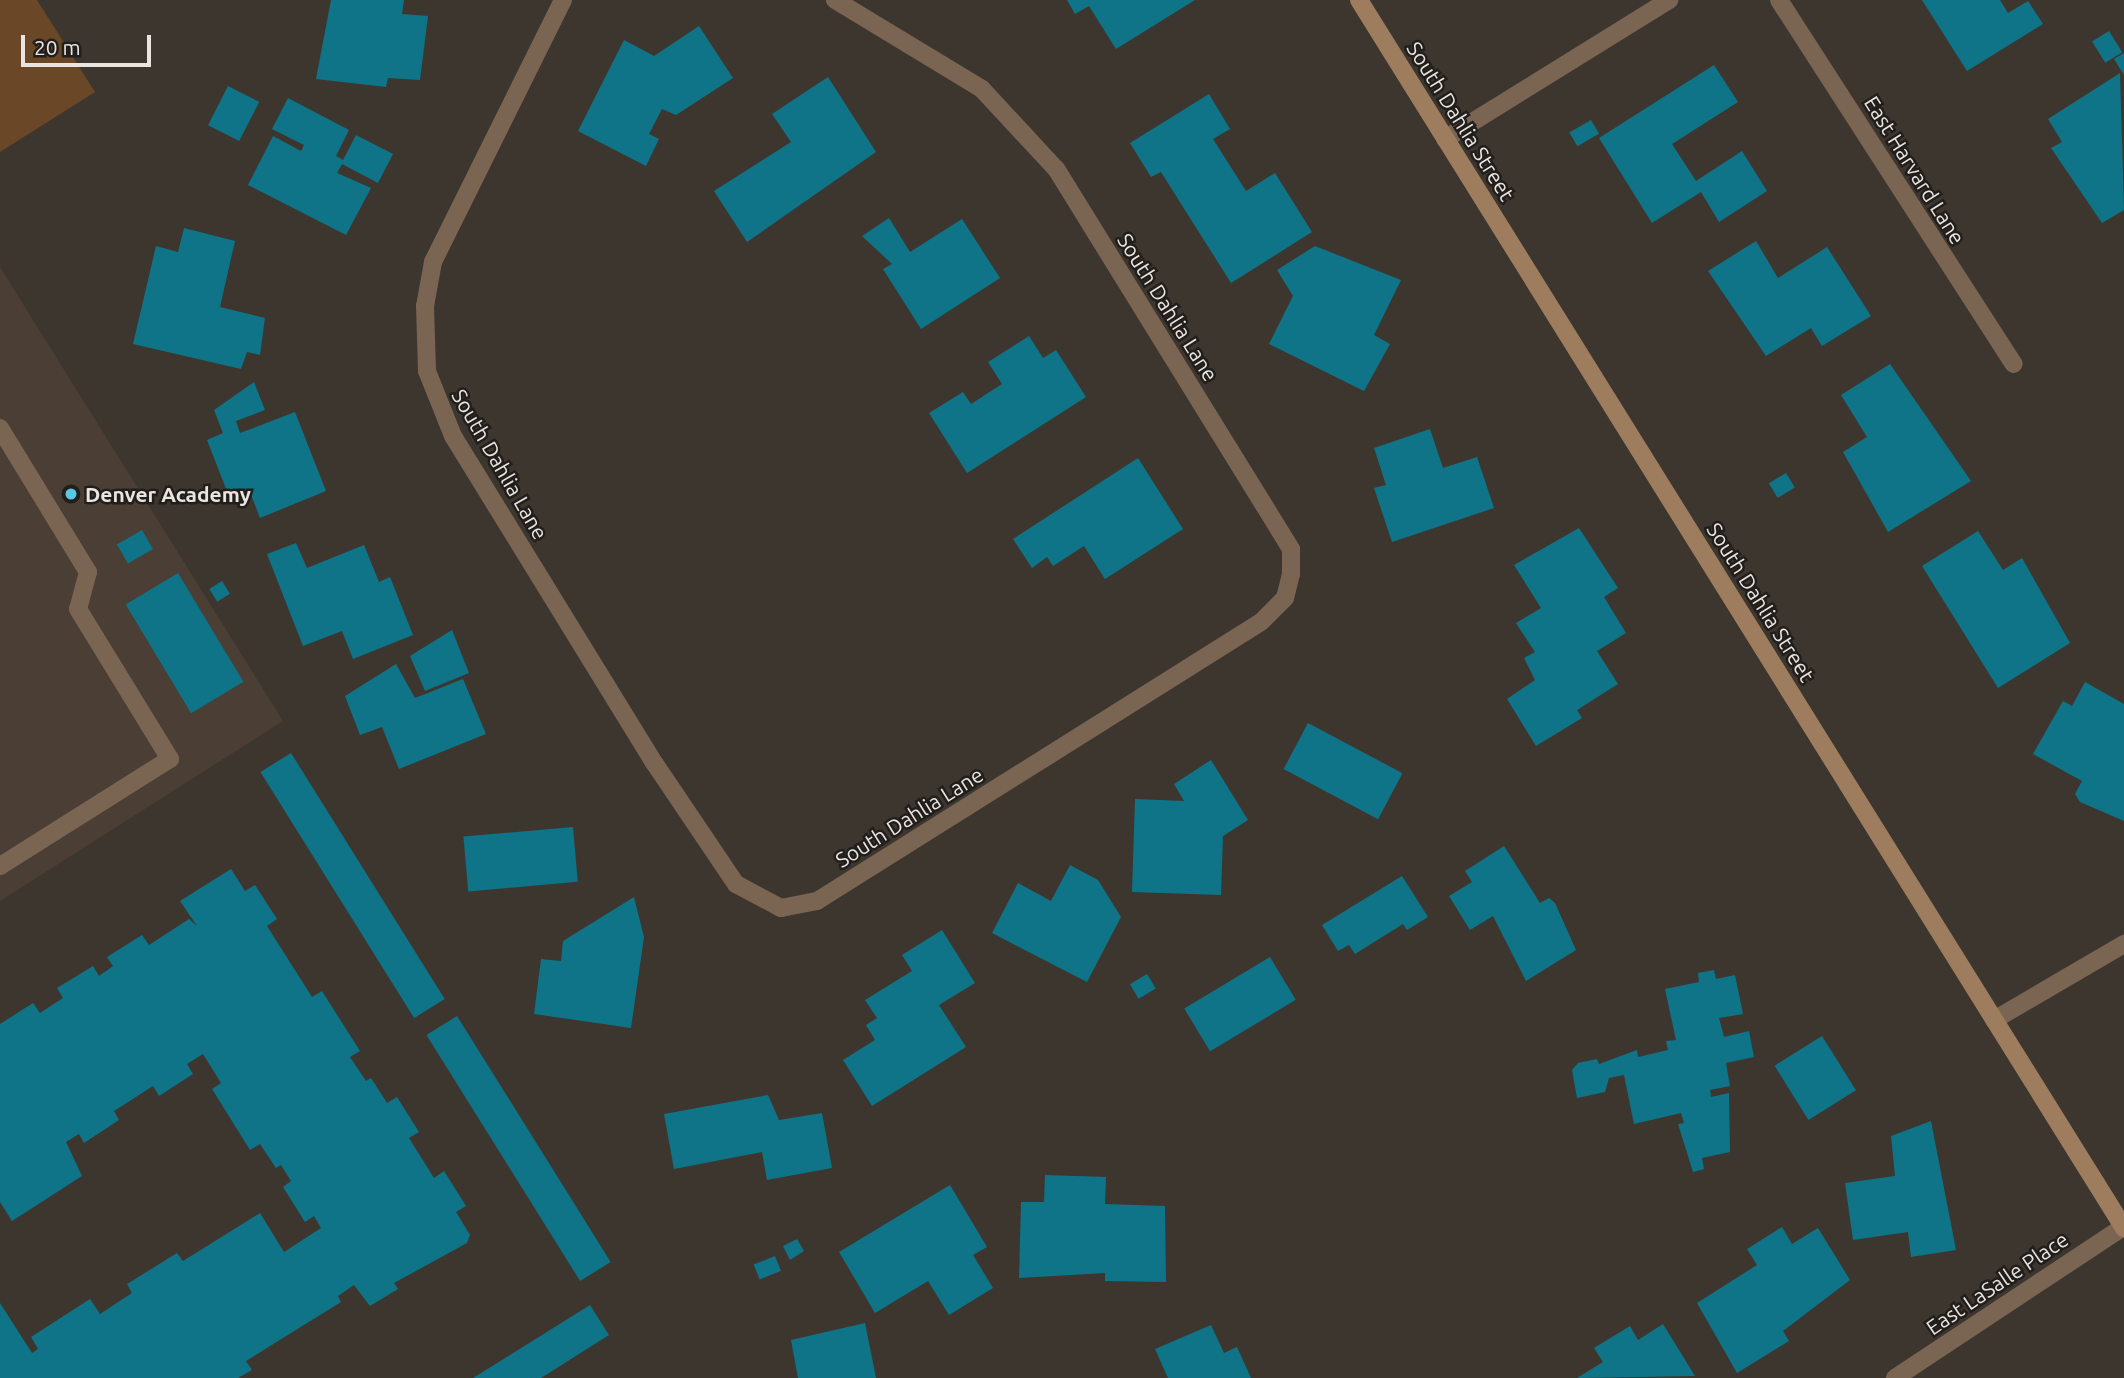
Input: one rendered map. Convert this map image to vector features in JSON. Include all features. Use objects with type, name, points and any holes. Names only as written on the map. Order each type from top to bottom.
[{"type":"street","name":"South Dahlia Lane","points":[[563,0],[433,262],[425,344],[435,403],[736,884],[781,908],[817,901],[1261,622],[1285,598],[1291,574],[1291,549],[1056,169],[982,89],[835,0]]},
{"type":"street","name":"South Dahlia Street","points":[[1359,0],[2124,1228]]},
{"type":"street","points":[[1445,139],[1669,0]]},
{"type":"street","name":"East Harvard Lane","points":[[1779,0],[2014,364]]},
{"type":"street","points":[[0,428],[88,572],[78,609],[170,759],[0,866]]},
{"type":"street","points":[[1994,1020],[2124,944]]},
{"type":"street","name":"East LaSalle Place","points":[[1895,1378],[2124,1228]]},
{"type":"shaded area","points":[[0,0],[37,0],[95,92],[0,152]]},
{"type":"shaded area","name":"Denver Academy","points":[[0,267],[283,721],[0,901]]},
{"type":"building","points":[[331,0],[404,0],[402,14],[428,16],[420,80],[388,78],[386,87],[316,79]]},
{"type":"building","points":[[1067,0],[1195,0],[1116,49],[1089,6],[1075,14]]},
{"type":"building","points":[[1922,0],[2000,0],[2008,13],[2028,1],[2043,24],[1967,71]]},
{"type":"building","points":[[699,26],[733,78],[676,115],[662,109],[649,134],[659,139],[646,166],[578,131],[624,40],[654,56]]},
{"type":"building","points":[[2109,31],[2122,52],[2105,63],[2092,42]]},
{"type":"building","points":[[2124,53],[2124,75],[2114,59]]},
{"type":"building","points":[[1714,65],[1738,102],[1672,144],[1696,181],[1742,151],[1767,191],[1719,222],[1701,192],[1652,223],[1599,138]]},
{"type":"building","points":[[2120,73],[2124,210],[2102,223],[2051,148],[2062,142],[2048,119]]},
{"type":"building","points":[[828,77],[876,152],[747,242],[714,191],[791,142],[772,114]]},
{"type":"building","points":[[228,86],[259,102],[239,141],[208,125]]},
{"type":"building","points":[[1209,94],[1230,129],[1213,139],[1246,191],[1275,173],[1312,232],[1231,283],[1161,172],[1151,177],[1130,143]]},
{"type":"building","points":[[288,98],[349,130],[336,156],[343,160],[356,135],[393,154],[378,183],[342,164],[337,173],[371,188],[346,235],[248,185],[273,136],[301,151],[304,145],[272,129]]},
{"type":"building","points":[[1591,120],[1599,134],[1577,146],[1569,132]]},
{"type":"building","points":[[889,218],[910,252],[962,219],[1000,278],[921,329],[883,269],[892,264],[862,236]]},
{"type":"building","points":[[184,228],[235,241],[220,307],[265,318],[260,355],[247,352],[241,369],[133,344],[156,246],[178,252]]},
{"type":"building","points":[[1756,241],[1778,278],[1827,247],[1871,316],[1822,346],[1811,328],[1766,356],[1708,271]]},
{"type":"building","points":[[1315,246],[1401,280],[1374,335],[1390,344],[1364,391],[1269,344],[1293,296],[1277,270]]},
{"type":"building","points":[[1029,336],[1043,358],[1056,350],[1086,397],[967,473],[929,413],[963,392],[971,404],[1002,384],[988,362]]},
{"type":"building","points":[[1890,364],[1971,481],[1888,532],[1843,452],[1867,437],[1841,395]]},
{"type":"building","points":[[254,382],[265,410],[236,421],[240,433],[295,412],[326,491],[260,518],[250,492],[230,499],[207,440],[223,433],[214,410]]},
{"type":"building","points":[[1430,429],[1443,468],[1477,457],[1494,508],[1392,542],[1374,488],[1386,485],[1374,448]]},
{"type":"building","points":[[1138,458],[1183,529],[1105,579],[1084,546],[1053,566],[1047,557],[1032,568],[1013,539]]},
{"type":"building","points":[[1786,473],[1795,488],[1778,498],[1769,483]]},
{"type":"building","points":[[1579,528],[1618,588],[1604,597],[1626,633],[1597,651],[1618,684],[1577,710],[1582,718],[1536,746],[1507,699],[1535,680],[1524,658],[1535,652],[1516,623],[1541,608],[1514,565]]},
{"type":"building","points":[[142,530],[153,549],[128,564],[117,544]]},
{"type":"building","points":[[1978,531],[2003,570],[2022,558],[2070,643],[1998,688],[1922,566]]},
{"type":"building","points":[[296,543],[307,568],[364,545],[379,582],[390,577],[413,635],[353,659],[342,631],[303,646],[267,554]]},
{"type":"building","points":[[178,573],[243,682],[191,713],[126,604]]},
{"type":"building","points":[[222,581],[230,594],[217,602],[209,589]]},
{"type":"building","points":[[452,630],[469,673],[425,691],[410,656]]},
{"type":"building","points":[[396,664],[415,698],[463,679],[486,734],[399,769],[382,727],[360,735],[345,696]]},
{"type":"building","points":[[2085,682],[2124,704],[2124,821],[2080,802],[2075,794],[2082,781],[2033,754],[2063,701],[2072,706]]},
{"type":"building","points":[[1308,723],[1402,773],[1378,819],[1284,769]]},
{"type":"building","points":[[291,753],[445,999],[414,1018],[260,772]]},
{"type":"building","points":[[1211,760],[1248,820],[1223,836],[1221,895],[1132,892],[1135,799],[1184,801],[1174,784]]},
{"type":"building","points":[[573,827],[578,882],[468,891],[463,837]]},
{"type":"building","points":[[1504,846],[1540,903],[1549,898],[1555,903],[1576,950],[1526,981],[1493,916],[1470,930],[1449,896],[1472,882],[1465,871]]},
{"type":"building","points":[[1070,865],[1098,880],[1121,917],[1087,982],[992,933],[1018,883],[1051,901]]},
{"type":"building","points":[[231,869],[245,891],[255,885],[277,919],[267,926],[312,997],[322,991],[360,1051],[350,1057],[366,1081],[371,1078],[387,1103],[397,1097],[419,1132],[409,1138],[434,1178],[444,1171],[466,1206],[456,1212],[470,1235],[467,1243],[394,1283],[398,1289],[370,1306],[354,1285],[338,1296],[341,1302],[246,1361],[252,1370],[238,1378],[0,1378],[0,1303],[32,1353],[38,1349],[31,1337],[90,1299],[100,1314],[132,1293],[127,1284],[177,1253],[183,1261],[260,1213],[284,1252],[321,1228],[314,1216],[305,1222],[283,1187],[291,1181],[281,1165],[276,1168],[260,1144],[250,1150],[212,1089],[221,1083],[203,1054],[187,1064],[193,1074],[159,1096],[153,1086],[114,1111],[119,1120],[84,1143],[79,1134],[66,1142],[82,1176],[12,1221],[0,1202],[0,1024],[33,1003],[40,1013],[63,998],[57,988],[93,966],[99,976],[113,966],[107,957],[142,935],[149,945],[189,919],[197,926],[180,901]]},
{"type":"building","points":[[1402,876],[1428,917],[1407,930],[1403,924],[1355,954],[1349,945],[1338,951],[1322,925]]},
{"type":"building","points":[[634,897],[644,937],[631,1028],[534,1014],[541,959],[561,961],[563,941]]},
{"type":"building","points":[[942,930],[975,983],[939,1005],[966,1047],[872,1106],[843,1060],[875,1040],[866,1025],[877,1018],[865,1000],[912,971],[902,955]]},
{"type":"building","points":[[1270,957],[1296,1000],[1210,1051],[1184,1009]]},
{"type":"building","points":[[1714,970],[1716,979],[1735,975],[1743,1014],[1719,1018],[1724,1037],[1749,1031],[1754,1057],[1726,1063],[1730,1086],[1710,1090],[1711,1097],[1729,1093],[1730,1152],[1702,1158],[1704,1169],[1693,1172],[1678,1124],[1684,1123],[1681,1113],[1634,1124],[1624,1075],[1609,1078],[1605,1092],[1577,1098],[1572,1070],[1578,1063],[1597,1059],[1599,1064],[1637,1050],[1638,1057],[1668,1050],[1666,1041],[1676,1040],[1665,989],[1699,982],[1698,973]]},
{"type":"building","points":[[1147,974],[1156,989],[1139,999],[1130,984]]},
{"type":"building","points":[[457,1016],[611,1262],[580,1281],[426,1035]]},
{"type":"building","points":[[1822,1036],[1856,1090],[1808,1120],[1775,1066]]},
{"type":"building","points":[[768,1095],[779,1120],[822,1113],[832,1168],[767,1180],[762,1152],[674,1169],[664,1114]]},
{"type":"building","points":[[1931,1121],[1956,1250],[1911,1257],[1908,1232],[1853,1240],[1845,1183],[1895,1176],[1891,1136]]},
{"type":"building","points":[[1045,1175],[1106,1177],[1105,1204],[1165,1206],[1166,1282],[1105,1281],[1105,1273],[1019,1278],[1021,1202],[1044,1202]]},
{"type":"building","points":[[950,1185],[987,1247],[973,1255],[993,1288],[949,1315],[928,1281],[875,1313],[839,1252]]},
{"type":"building","points":[[1782,1227],[1792,1244],[1818,1228],[1850,1280],[1783,1331],[1789,1341],[1737,1373],[1697,1303],[1757,1265],[1747,1249]]},
{"type":"building","points":[[797,1239],[804,1251],[790,1260],[783,1246]]},
{"type":"building","points":[[775,1256],[781,1271],[760,1279],[754,1265]]},
{"type":"building","points":[[590,1305],[609,1335],[541,1378],[473,1378]]},
{"type":"building","points":[[865,1323],[876,1378],[798,1378],[791,1340]]},
{"type":"building","points":[[1663,1324],[1695,1376],[1577,1378],[1603,1362],[1594,1348],[1630,1326],[1638,1340]]},
{"type":"building","points":[[1211,1325],[1224,1353],[1237,1347],[1251,1378],[1168,1378],[1155,1349]]},
{"type":"place","name":"Denver Academy","points":[[71,494]]}]
